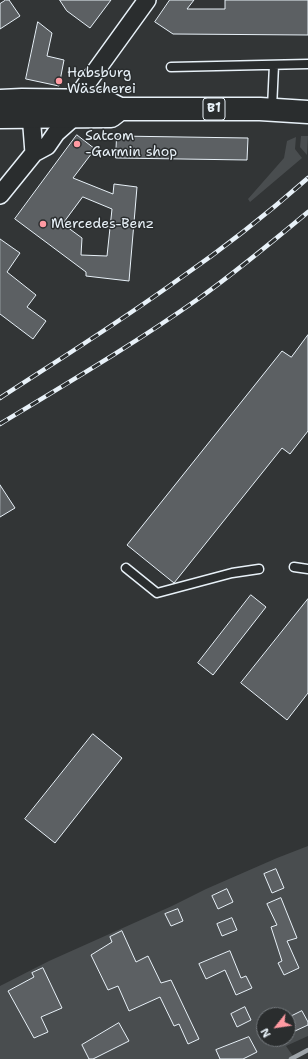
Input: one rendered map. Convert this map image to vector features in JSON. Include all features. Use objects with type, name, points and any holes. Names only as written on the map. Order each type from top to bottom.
[{"type":"main road","points":[[0,89],[26,108]]},
{"type":"main road","name":"B1","points":[[0,101],[26,108],[78,109],[104,101],[120,109],[272,110],[308,112]]},
{"type":"main road","name":"B1","points":[[0,116],[26,108]]},
{"type":"street","points":[[0,195],[34,153],[47,146],[56,133],[78,109],[82,90],[147,0]]},
{"type":"street","points":[[26,108],[32,127],[34,153]]},
{"type":"lane","points":[[171,67],[308,64]]},
{"type":"lane","points":[[272,110],[274,65]]},
{"type":"lane","points":[[294,567],[308,569]]},
{"type":"lane","points":[[126,568],[157,593],[232,574],[259,569]]},
{"type":"shaded area","points":[[301,136],[308,136],[307,155],[300,147]]},
{"type":"shaded area","points":[[296,137],[295,149],[302,158],[250,202],[248,199],[284,158],[287,141]]},
{"type":"shaded area","points":[[308,846],[308,1036],[296,1041],[296,1007],[256,1007],[256,1047],[287,1047],[295,1059],[0,1059],[0,986],[49,961],[172,906],[206,889]]},
{"type":"building","points":[[6,0],[9,0],[20,16],[0,29],[0,4]]},
{"type":"building","points":[[60,0],[111,0],[90,28],[67,11]]},
{"type":"building","points":[[170,0],[194,0],[187,9],[225,9],[225,0],[308,0],[308,35],[173,34],[155,22]]},
{"type":"building","points":[[38,22],[52,33],[47,56],[64,60],[59,86],[26,79]]},
{"type":"building","points":[[77,135],[95,149],[73,178],[113,194],[114,184],[137,187],[129,281],[86,276],[86,272],[15,219]],"holes":[[[83,197],[112,209],[107,256],[81,255],[82,238],[63,224]]]},
{"type":"building","points":[[117,136],[248,138],[247,160],[116,158]]},
{"type":"building","points":[[0,239],[20,253],[7,272],[36,295],[27,307],[46,321],[33,339],[0,314]]},
{"type":"building","points":[[308,335],[308,431],[290,454],[282,448],[174,583],[127,545],[282,351],[291,357]]},
{"type":"building","points":[[0,485],[15,508],[0,517]]},
{"type":"building","points":[[251,595],[266,607],[213,675],[198,663]]},
{"type":"building","points":[[308,599],[308,693],[287,720],[241,683]]},
{"type":"building","points":[[93,734],[122,758],[55,843],[25,819]]},
{"type":"building","points":[[276,869],[284,888],[272,893],[264,874]]},
{"type":"building","points":[[227,889],[233,902],[218,909],[212,896]]},
{"type":"building","points":[[281,898],[297,938],[287,941],[299,968],[284,975],[278,963],[282,961],[271,927],[277,925],[267,904]]},
{"type":"building","points":[[178,909],[183,921],[171,926],[165,914]]},
{"type":"building","points":[[232,918],[237,930],[222,936],[217,924]]},
{"type":"building","points":[[122,931],[136,962],[148,956],[161,983],[171,980],[199,1039],[188,1044],[179,1024],[174,1026],[160,997],[129,1011],[118,986],[108,990],[91,955],[112,942],[110,937]]},
{"type":"building","points":[[230,951],[241,978],[246,976],[252,988],[236,995],[225,970],[206,979],[199,964]]},
{"type":"building","points":[[43,968],[62,1008],[41,1017],[48,1032],[34,1038],[8,991],[34,977],[32,973]]},
{"type":"building","points":[[245,1007],[251,1020],[237,1027],[231,1014]]},
{"type":"building","points":[[302,1011],[308,1025],[296,1031],[296,1014]]},
{"type":"building","points":[[119,1023],[129,1041],[93,1059],[89,1059],[82,1045]]},
{"type":"building","points":[[249,1037],[257,1052],[243,1059],[220,1059],[216,1050]]},
{"type":"waterway","points":[[291,1059],[308,1050]]},
{"type":"railway","points":[[0,398],[157,295],[245,230],[308,178]]},
{"type":"railway","points":[[0,424],[174,316],[226,278],[308,212]]},
{"type":"place","name":"Habsburg Wäscherei","points":[[59,81]]},
{"type":"place","name":"Satcom -Garmin shop","points":[[77,144]]},
{"type":"place","name":"Mercedes-Benz","points":[[43,224]]}]
